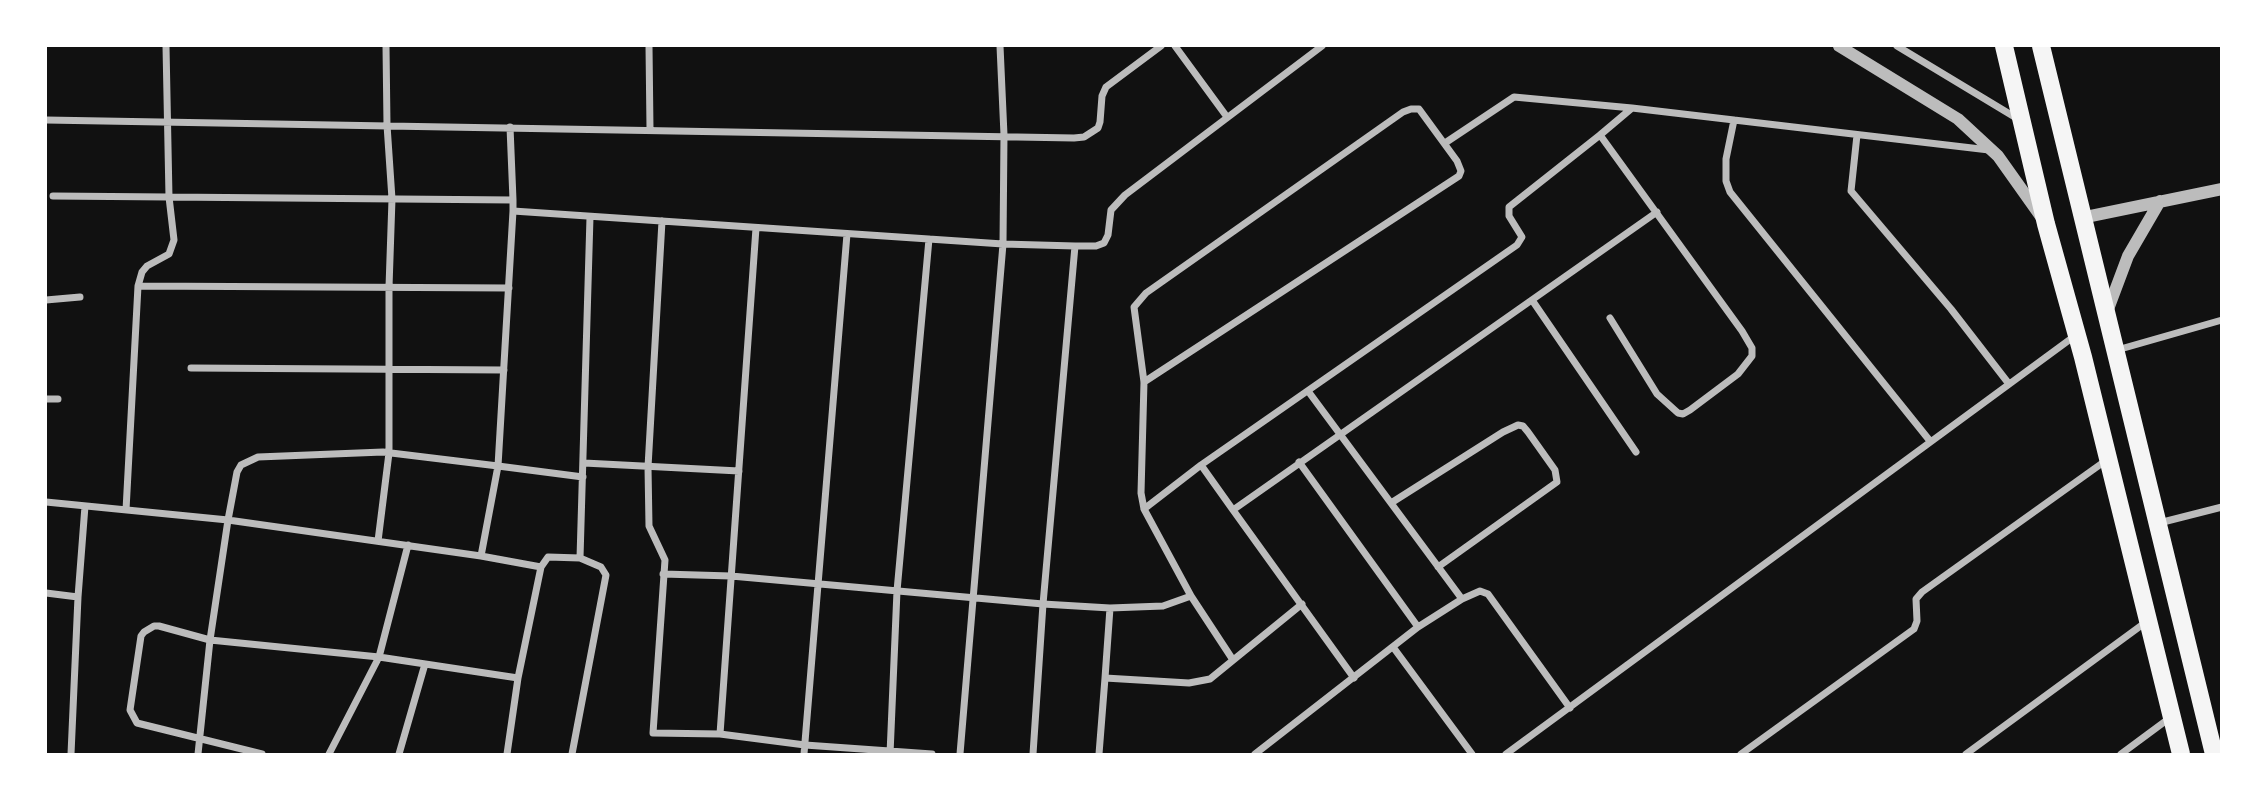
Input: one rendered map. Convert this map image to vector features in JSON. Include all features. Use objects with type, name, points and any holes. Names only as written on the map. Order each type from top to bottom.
[{"type":"main road","points":[[2004,46],[2046,224],[2181,754]]},
{"type":"main road","points":[[2041,46],[2214,754]]},
{"type":"street","points":[[126,510],[138,286],[142,272],[147,266],[166,257],[174,240],[169,197],[166,46]]},
{"type":"street","points":[[378,541],[389,453],[392,199],[386,46]]},
{"type":"street","points":[[649,46],[650,129]]},
{"type":"street","points":[[960,754],[1003,244],[1004,135],[1000,46]]},
{"type":"street","points":[[46,120],[1084,137],[1098,128],[1102,96],[1106,87],[1161,46]]},
{"type":"street","points":[[1175,46],[1227,117]]},
{"type":"street","points":[[1839,46],[1958,119],[1993,151],[2046,224]]},
{"type":"street","points":[[1897,46],[2022,121]]},
{"type":"street","points":[[513,211],[1003,244],[1096,246],[1104,243],[1108,235],[1111,210],[1119,200],[1316,47]]},
{"type":"street","points":[[1445,143],[1514,97],[1632,108],[1993,151]]},
{"type":"street","points":[[1144,509],[1202,465],[1521,242],[1522,237],[1509,216],[1510,207],[1632,108]]},
{"type":"street","points":[[1144,382],[1459,176],[1460,167],[1419,109],[1406,110],[1146,293],[1134,307],[1144,382],[1141,493],[1144,509],[1191,596],[1233,660]]},
{"type":"street","points":[[1734,120],[1726,159],[1726,181],[1730,192],[1930,441]]},
{"type":"street","points":[[481,556],[498,466],[513,211],[510,127]]},
{"type":"street","points":[[1600,135],[1742,331],[1752,348],[1752,356],[1738,374],[1690,410],[1683,414],[1678,413],[1657,394],[1610,318]]},
{"type":"street","points":[[1857,135],[1851,191],[1951,309],[2009,384]]},
{"type":"street","points":[[2081,218],[2221,189]]},
{"type":"street","points":[[53,196],[513,200]]},
{"type":"street","points":[[2107,312],[2128,256],[2160,201]]},
{"type":"street","points":[[1233,510],[1657,212]]},
{"type":"street","points":[[580,558],[590,217]]},
{"type":"street","points":[[662,222],[649,467],[649,526],[664,555],[653,733],[720,734],[805,745],[932,754]]},
{"type":"street","points":[[720,734],[756,228]]},
{"type":"street","points":[[804,754],[847,234]]},
{"type":"street","points":[[890,753],[897,591],[929,239]]},
{"type":"street","points":[[1033,754],[1043,604],[1075,246]]},
{"type":"street","points":[[138,286],[509,288]]},
{"type":"street","points":[[46,300],[80,298]]},
{"type":"street","points":[[1532,300],[1636,452]]},
{"type":"street","points":[[2117,350],[2221,320]]},
{"type":"street","points":[[1506,754],[2076,334]]},
{"type":"street","points":[[191,368],[504,370]]},
{"type":"street","points":[[1308,391],[1462,599]]},
{"type":"street","points":[[46,399],[58,399]]},
{"type":"street","points":[[1391,503],[1503,432],[1518,425],[1528,432],[1555,470],[1557,482],[1438,567]]},
{"type":"street","points":[[198,754],[210,640],[228,520],[237,472],[241,465],[258,457],[389,453],[583,477]]},
{"type":"street","points":[[1741,754],[1914,629],[1917,621],[1916,599],[1922,592],[2108,459]]},
{"type":"street","points":[[1299,462],[1418,627]]},
{"type":"street","points":[[584,463],[739,471]]},
{"type":"street","points":[[1202,465],[1354,678]]},
{"type":"street","points":[[46,502],[228,520],[541,567]]},
{"type":"street","points":[[71,754],[85,506]]},
{"type":"street","points":[[2158,523],[2221,507]]},
{"type":"street","points":[[329,754],[379,657],[408,545]]},
{"type":"street","points":[[507,754],[518,678],[541,567],[545,559],[551,556],[580,558],[601,567],[606,575],[572,754]]},
{"type":"street","points":[[663,574],[731,576],[1110,608],[1163,606],[1191,596]]},
{"type":"street","points":[[1255,754],[1418,627],[1462,599],[1480,591],[1488,594],[1570,708]]},
{"type":"street","points":[[46,593],[78,597]]},
{"type":"street","points":[[1105,678],[1175,683],[1209,679],[1302,604]]},
{"type":"street","points":[[1098,754],[1110,608]]},
{"type":"street","points":[[1966,754],[2148,621]]},
{"type":"street","points":[[262,754],[144,726],[133,719],[130,710],[141,636],[144,632],[159,626],[210,640],[379,657],[518,678]]},
{"type":"street","points":[[1393,647],[1472,754]]},
{"type":"street","points":[[400,754],[425,664]]},
{"type":"street","points":[[2121,754],[2172,717]]}]
